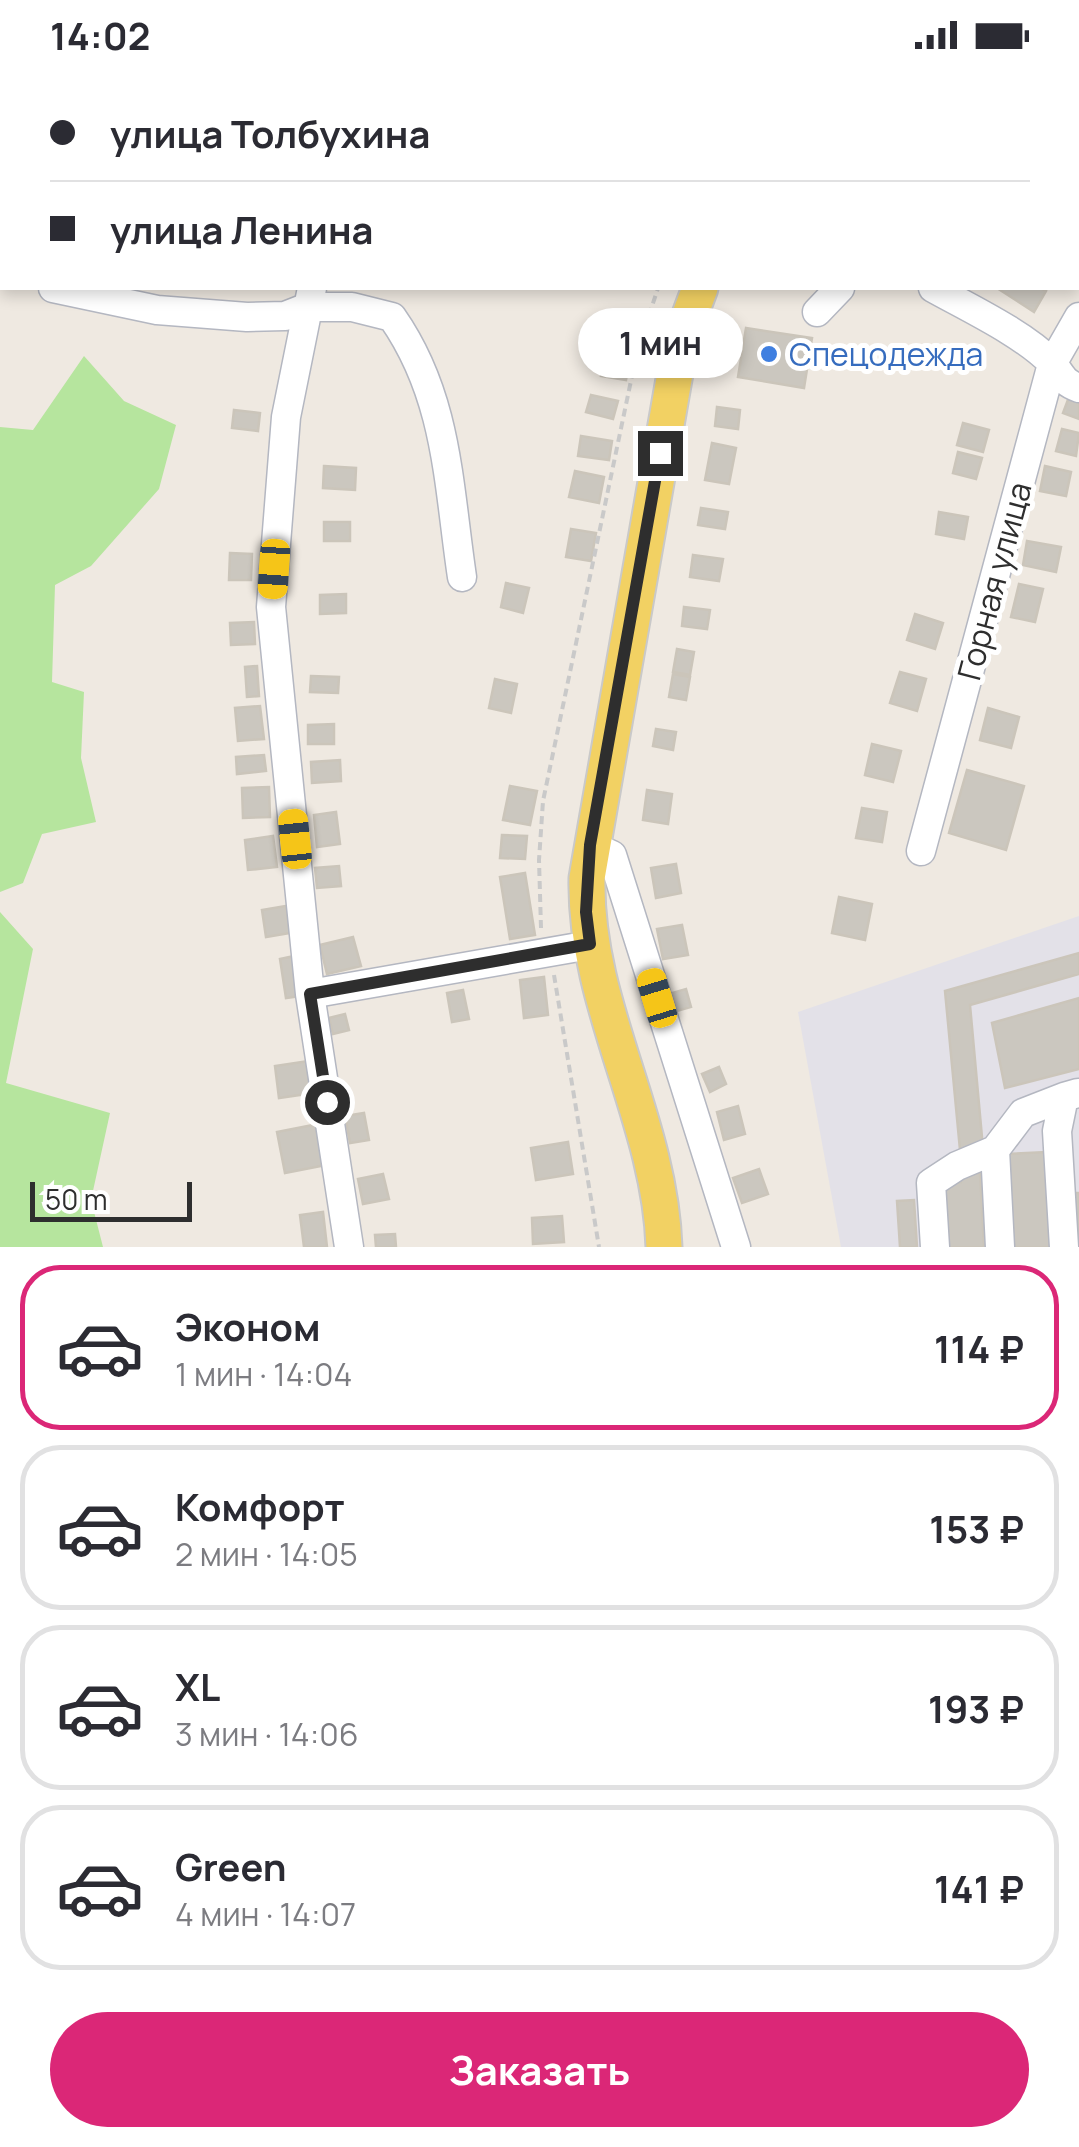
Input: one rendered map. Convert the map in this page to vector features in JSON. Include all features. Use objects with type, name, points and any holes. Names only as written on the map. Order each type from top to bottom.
[{"type":"main road","points":[[664,1247],[659,1180],[590,944],[586,912],[590,845],[681,339],[699,290]]},
{"type":"street","points":[[62,290],[157,310],[247,317],[285,316],[310,297]]},
{"type":"street","points":[[818,312],[838,290]]},
{"type":"street","points":[[936,290],[1052,364],[1063,382],[1079,388]]},
{"type":"street","points":[[310,297],[392,317],[418,354],[435,399],[462,577]]},
{"type":"street","points":[[310,297],[286,418],[272,606],[310,994],[349,1247]]},
{"type":"street","name":"Горная улица","points":[[921,852],[1052,364],[1079,317]]},
{"type":"street","points":[[590,845],[612,855],[736,1247]]},
{"type":"street","points":[[310,994],[590,944]]},
{"type":"street","points":[[934,1247],[931,1183],[957,1166],[995,1150],[1023,1113],[1072,1095]]},
{"type":"street","points":[[1064,1247],[1057,1131],[1072,1095]]},
{"type":"street","points":[[995,1150],[1000,1247]]},
{"type":"shaded area","points":[[1079,916],[1079,1247],[841,1247],[798,1012]]},
{"type":"green space","points":[[84,356],[124,401],[176,425],[159,489],[91,566],[55,585],[52,682],[84,692],[81,758],[96,822],[42,834],[23,883],[0,892],[0,427],[33,430]]},
{"type":"green space","points":[[0,912],[33,949],[6,1083],[110,1113],[91,1200],[103,1247],[0,1247]]},
{"type":"building","points":[[1000,290],[1046,291],[1034,312]]},
{"type":"building","points":[[612,315],[636,319],[632,344],[608,339]]},
{"type":"building","points":[[746,328],[812,338],[804,388],[738,377]]},
{"type":"building","points":[[606,351],[630,356],[626,380],[601,376]]},
{"type":"building","points":[[591,395],[618,401],[613,419],[586,412]]},
{"type":"building","points":[[1069,397],[1079,400],[1079,419],[1063,413]]},
{"type":"building","points":[[717,407],[740,410],[738,429],[715,426]]},
{"type":"building","points":[[234,410],[260,413],[258,431],[232,428]]},
{"type":"building","points":[[963,423],[989,430],[983,452],[957,445]]},
{"type":"building","points":[[1062,429],[1079,433],[1076,456],[1056,451]]},
{"type":"building","points":[[581,436],[612,441],[609,460],[578,456]]},
{"type":"building","points":[[712,443],[736,448],[729,484],[705,480]]},
{"type":"building","points":[[958,452],[982,458],[976,479],[953,473]]},
{"type":"building","points":[[324,466],[356,468],[355,490],[323,488]]},
{"type":"building","points":[[1045,466],[1071,472],[1066,496],[1040,491]]},
{"type":"building","points":[[575,471],[604,477],[599,503],[569,497]]},
{"type":"building","points":[[701,508],[728,512],[725,529],[698,525]]},
{"type":"building","points":[[939,512],[968,517],[964,539],[936,534]]},
{"type":"building","points":[[324,522],[350,522],[350,541],[324,541]]},
{"type":"building","points":[[571,529],[596,533],[591,561],[566,557]]},
{"type":"building","points":[[1027,541],[1061,547],[1056,572],[1023,565]]},
{"type":"building","points":[[230,553],[252,554],[251,580],[229,580]]},
{"type":"building","points":[[693,555],[723,559],[719,581],[690,577]]},
{"type":"building","points":[[506,583],[529,588],[523,613],[501,607]]},
{"type":"building","points":[[1019,584],[1043,589],[1035,622],[1011,617]]},
{"type":"building","points":[[346,594],[346,613],[320,614],[320,595]]},
{"type":"building","points":[[684,607],[710,610],[707,629],[682,626]]},
{"type":"building","points":[[915,614],[943,623],[935,649],[907,640]]},
{"type":"building","points":[[254,622],[255,644],[231,645],[230,623]]},
{"type":"building","points":[[677,649],[694,652],[690,675],[673,672]]},
{"type":"building","points":[[257,666],[259,696],[247,697],[245,667]]},
{"type":"building","points":[[900,672],[926,679],[917,711],[890,703]]},
{"type":"building","points":[[673,674],[690,677],[686,700],[669,697]]},
{"type":"building","points":[[311,676],[339,677],[338,693],[310,692]]},
{"type":"building","points":[[495,679],[517,684],[511,713],[489,708]]},
{"type":"building","points":[[260,706],[264,739],[238,741],[235,708]]},
{"type":"building","points":[[988,708],[1019,717],[1011,748],[980,740]]},
{"type":"building","points":[[334,724],[334,744],[308,744],[308,725]]},
{"type":"building","points":[[656,729],[676,732],[673,750],[653,746]]},
{"type":"building","points":[[872,744],[901,751],[893,782],[865,775]]},
{"type":"building","points":[[264,755],[266,771],[237,774],[236,757]]},
{"type":"building","points":[[340,760],[341,781],[312,783],[311,762]]},
{"type":"building","points":[[967,770],[1024,786],[1006,850],[949,833]]},
{"type":"building","points":[[510,786],[537,791],[530,825],[503,820]]},
{"type":"building","points":[[269,787],[270,817],[243,818],[242,788]]},
{"type":"building","points":[[647,790],[672,794],[668,824],[643,820]]},
{"type":"building","points":[[862,808],[887,812],[882,842],[856,838]]},
{"type":"building","points":[[336,812],[340,844],[317,847],[314,815]]},
{"type":"building","points":[[502,835],[527,836],[525,859],[500,858]]},
{"type":"building","points":[[273,836],[277,867],[248,870],[245,840]]},
{"type":"building","points":[[676,864],[681,893],[656,898],[651,868]]},
{"type":"building","points":[[339,866],[341,886],[317,888],[315,868]]},
{"type":"building","points":[[525,873],[535,935],[510,939],[500,877]]},
{"type":"building","points":[[839,897],[872,904],[865,940],[832,933]]},
{"type":"building","points":[[286,906],[290,933],[266,937],[262,910]]},
{"type":"building","points":[[682,925],[688,955],[663,959],[657,929]]},
{"type":"building","points":[[353,937],[361,966],[327,974],[320,945]]},
{"type":"building","points":[[1079,953],[1079,974],[970,1005],[983,1148],[960,1150],[945,991]]},
{"type":"building","points":[[294,956],[301,996],[286,998],[280,959]]},
{"type":"building","points":[[544,977],[548,1015],[524,1018],[520,980]]},
{"type":"building","points":[[686,989],[691,1007],[677,1011],[672,993]]},
{"type":"building","points":[[463,990],[469,1019],[452,1022],[447,993]]},
{"type":"building","points":[[1079,998],[1079,1069],[1005,1088],[992,1023]]},
{"type":"building","points":[[345,1014],[349,1030],[333,1034],[329,1018]]},
{"type":"building","points":[[309,1061],[314,1093],[279,1098],[275,1066]]},
{"type":"building","points":[[719,1067],[726,1084],[710,1092],[702,1074]]},
{"type":"building","points":[[738,1106],[745,1134],[724,1140],[717,1112]]},
{"type":"building","points":[[364,1113],[369,1140],[350,1143],[345,1116]]},
{"type":"building","points":[[318,1124],[326,1165],[285,1173],[277,1132]]},
{"type":"building","points":[[568,1142],[573,1174],[536,1180],[531,1148]]},
{"type":"building","points":[[1046,1152],[1051,1247],[1012,1247],[1007,1154]]},
{"type":"building","points":[[759,1169],[768,1194],[742,1203],[733,1178]]},
{"type":"building","points":[[980,1173],[984,1247],[944,1247],[940,1184],[961,1182],[961,1174]]},
{"type":"building","points":[[383,1174],[389,1199],[363,1204],[358,1179]]},
{"type":"building","points":[[1074,1193],[1079,1193],[1079,1247],[1077,1247]]},
{"type":"building","points":[[914,1200],[917,1247],[900,1247],[897,1201]]},
{"type":"building","points":[[323,1212],[327,1247],[304,1247],[300,1215]]},
{"type":"building","points":[[562,1216],[564,1242],[533,1244],[532,1218]]},
{"type":"building","points":[[395,1234],[396,1247],[376,1247],[375,1235]]},
{"type":"place","name":"Спецодежда","points":[[769,354]]},
{"type":"route","points":[[327,1102],[310,994],[590,944],[586,912],[590,845],[660,453]]}]
